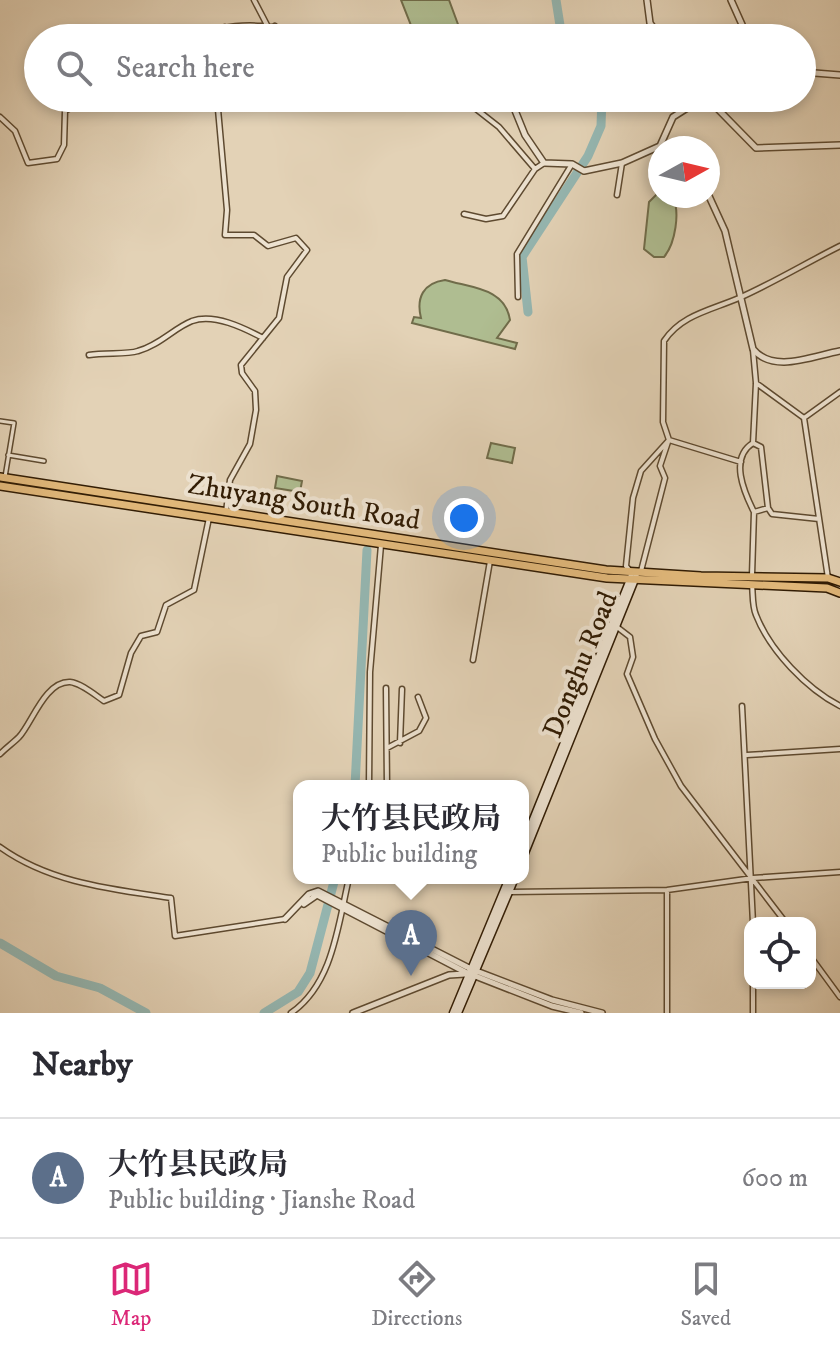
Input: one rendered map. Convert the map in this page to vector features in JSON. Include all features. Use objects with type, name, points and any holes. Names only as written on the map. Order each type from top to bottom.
[{"type":"highway","name":"Zhuyang South Road","points":[[2,480],[633,577],[828,578],[840,582]]},
{"type":"highway","name":"Zhuyang South Road","points":[[2,480],[209,518],[225,516],[490,561],[752,587],[827,588],[840,593]]},
{"type":"main road","name":"Donghu Road","points":[[529,843],[617,627],[633,577]]},
{"type":"main road","name":"Donghu Road","points":[[529,829],[633,577]]},
{"type":"main road","points":[[455,1013],[509,884]]},
{"type":"street","points":[[254,0],[264,24]]},
{"type":"street","points":[[647,0],[651,24]]},
{"type":"street","points":[[731,0],[742,24]]},
{"type":"street","points":[[816,73],[840,74]]},
{"type":"street","points":[[0,117],[15,131],[28,163],[57,159],[64,145],[65,112]]},
{"type":"street","points":[[218,112],[227,210],[225,235],[254,235],[268,246],[296,238],[307,247],[306,254],[287,277],[279,318],[241,365],[257,402],[250,444],[230,480],[225,516]]},
{"type":"street","points":[[480,112],[499,127],[535,169]]},
{"type":"street","points":[[514,112],[525,135],[544,163]]},
{"type":"street","points":[[665,136],[673,117],[681,112]]},
{"type":"street","points":[[719,112],[756,148],[840,145]]},
{"type":"street","points":[[464,214],[486,219],[503,216],[535,169],[544,163],[572,164],[584,171],[622,163],[648,152]]},
{"type":"street","points":[[617,195],[622,163]]},
{"type":"street","points":[[518,297],[517,254],[572,164]]},
{"type":"street","points":[[714,208],[725,231],[753,349],[756,383],[753,443]]},
{"type":"street","points":[[669,440],[641,471],[633,498],[626,566],[633,577],[644,568],[665,478],[660,466],[669,440],[663,422],[664,341],[671,331],[690,318],[739,298],[840,246]]},
{"type":"street","points":[[89,355],[112,350],[136,352],[172,336],[191,321],[207,318],[225,321],[263,338]]},
{"type":"street","points":[[753,349],[761,360],[776,363],[840,351]]},
{"type":"street","points":[[756,383],[804,418],[828,578]]},
{"type":"street","points":[[804,418],[840,392]]},
{"type":"street","points":[[0,421],[14,423],[2,480]]},
{"type":"street","points":[[669,440],[741,462]]},
{"type":"street","points":[[753,443],[748,446],[741,462],[740,479],[754,512],[752,587],[755,614],[780,653],[819,695],[840,706]]},
{"type":"street","points":[[753,443],[761,447],[768,508],[772,514],[819,519]]},
{"type":"street","points":[[8,455],[44,461]]},
{"type":"street","points":[[754,512],[768,508]]},
{"type":"street","points":[[0,754],[21,735],[34,712],[61,685],[79,685],[104,701],[119,695],[131,653],[141,636],[157,632],[166,605],[194,590],[209,518]]},
{"type":"street","points":[[369,780],[370,672],[381,544]]},
{"type":"street","points":[[473,660],[490,561]]},
{"type":"street","points":[[617,627],[630,637],[633,657],[627,674],[655,739],[681,786],[782,917]]},
{"type":"street","points":[[386,688],[387,780]]},
{"type":"street","points":[[400,743],[402,689]]},
{"type":"street","points":[[387,748],[419,731],[426,718],[418,697]]},
{"type":"street","points":[[742,706],[753,917]]},
{"type":"street","points":[[745,755],[840,749]]},
{"type":"street","points":[[0,847],[26,866],[56,876],[171,898],[175,936],[285,919],[309,894],[317,893],[472,972],[552,1006],[581,1013]]},
{"type":"street","points":[[506,892],[667,890],[753,878],[840,872]]},
{"type":"street","points":[[291,1013],[314,993],[327,966],[347,884]]},
{"type":"street","points":[[667,890],[667,1013]]},
{"type":"street","points":[[816,964],[840,997]]},
{"type":"street","points":[[353,1013],[449,975],[472,972],[552,1000],[602,1013]]},
{"type":"street","points":[[753,989],[753,1013]]},
{"type":"green space","points":[[401,0],[449,0],[458,24],[410,24]]},
{"type":"green space","points":[[648,208],[676,208],[674,236],[664,257],[654,257],[644,249]]},
{"type":"green space","points":[[445,280],[486,291],[502,301],[510,320],[497,338],[517,343],[515,349],[412,323],[414,317],[421,318],[421,298],[426,288]]},
{"type":"green space","points":[[491,443],[515,448],[512,463],[487,458]]},
{"type":"green space","points":[[277,476],[302,481],[300,492],[275,488]]},
{"type":"waterway","points":[[556,0],[560,24]]},
{"type":"waterway","points":[[528,312],[522,257],[588,156],[601,126],[602,112]]},
{"type":"waterway","points":[[355,780],[367,550]]},
{"type":"waterway","points":[[264,1013],[298,992],[310,973],[333,884]]},
{"type":"waterway","points":[[0,943],[56,976],[100,988],[146,1013]]},
{"type":"place","name":"大竹县民政局","points":[[411,976]]}]
